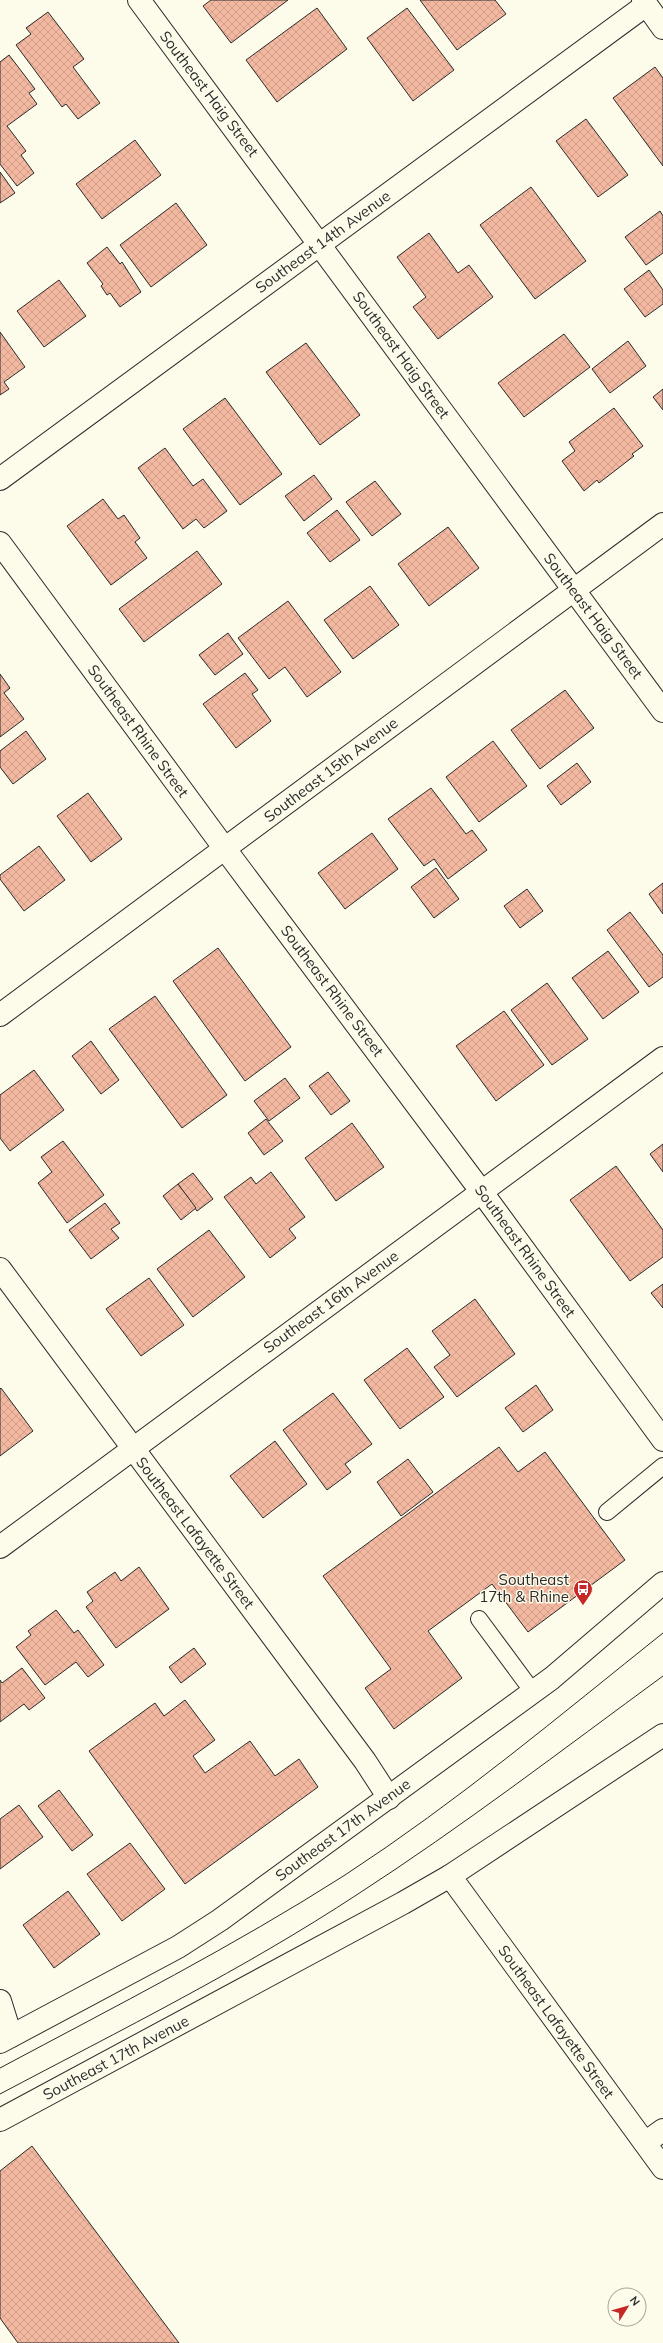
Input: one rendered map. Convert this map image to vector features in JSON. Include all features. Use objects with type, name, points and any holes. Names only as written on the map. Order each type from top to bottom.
[{"type":"street","name":"Southeast Haig Street","points":[[139,0],[663,711]]},
{"type":"street","name":"Southeast 14th Avenue","points":[[0,479],[320,244],[644,2]]},
{"type":"street","points":[[644,2],[663,28]]},
{"type":"street","name":"Southeast 15th Avenue","points":[[0,1015],[663,524]]},
{"type":"street","name":"Southeast Rhine Street","points":[[0,543],[225,849],[482,1191],[663,1440]]},
{"type":"street","name":"Southeast 16th Avenue","points":[[0,1547],[132,1448],[663,1058]]},
{"type":"street","name":"Southeast Lafayette Street","points":[[0,1269],[365,1761],[389,1798]]},
{"type":"street","name":"Southeast 17th Avenue","points":[[6,2039],[178,1947],[220,1920],[533,1692],[663,1583]]},
{"type":"street","name":"Southeast 17th Avenue","points":[[0,2120],[382,1915],[450,1876],[663,1735]]},
{"type":"street","name":"Southeast Lafayette Street","points":[[450,1876],[663,2168]]},
{"type":"street","points":[[0,2001],[6,2039]]},
{"type":"street","points":[[645,2143],[663,2130]]},
{"type":"lane","points":[[607,1512],[663,1466]]},
{"type":"lane","points":[[479,1619],[533,1692]]},
{"type":"building","points":[[211,0],[288,0],[231,43],[203,6]]},
{"type":"building","points":[[420,0],[495,0],[506,14],[457,50]]},
{"type":"building","points":[[317,8],[347,49],[277,102],[246,60]]},
{"type":"building","points":[[407,8],[454,70],[413,101],[367,38]]},
{"type":"building","points":[[48,12],[84,59],[73,67],[100,103],[78,119],[66,104],[62,107],[16,45],[31,34],[26,28]]},
{"type":"building","points":[[9,55],[35,89],[29,93],[37,104],[7,126],[26,151],[21,155],[34,173],[17,186],[0,164],[0,62]]},
{"type":"building","points":[[655,67],[663,78],[663,166],[613,98]]},
{"type":"building","points":[[586,119],[628,175],[598,197],[556,141]]},
{"type":"building","points":[[135,140],[161,175],[102,219],[76,184]]},
{"type":"building","points":[[0,172],[15,193],[0,203]]},
{"type":"building","points":[[531,187],[586,261],[535,299],[480,225]]},
{"type":"building","points":[[176,203],[207,245],[151,287],[120,245]]},
{"type":"building","points":[[660,211],[663,216],[663,253],[646,265],[625,237]]},
{"type":"building","points":[[429,233],[458,273],[469,265],[493,297],[438,339],[413,307],[426,297],[397,257]]},
{"type":"building","points":[[107,247],[120,264],[122,262],[141,292],[120,307],[110,293],[107,295],[101,286],[103,284],[87,263]]},
{"type":"building","points":[[649,270],[663,290],[663,304],[645,317],[624,289]]},
{"type":"building","points":[[59,280],[86,316],[44,347],[17,311]]},
{"type":"building","points":[[0,332],[25,367],[4,382],[9,389],[0,395]]},
{"type":"building","points":[[564,334],[590,367],[524,417],[498,383]]},
{"type":"building","points":[[628,341],[646,366],[610,393],[592,369]]},
{"type":"building","points":[[306,343],[360,415],[320,445],[266,372]]},
{"type":"building","points":[[663,389],[663,410],[653,397]]},
{"type":"building","points":[[225,398],[282,474],[240,505],[183,429]]},
{"type":"building","points":[[614,408],[643,446],[632,454],[634,456],[599,483],[597,480],[584,491],[562,461],[575,451],[569,442]]},
{"type":"building","points":[[165,448],[193,486],[203,479],[227,511],[204,528],[196,519],[183,529],[138,468]]},
{"type":"building","points":[[314,475],[332,499],[304,521],[285,496]]},
{"type":"building","points":[[375,481],[401,514],[372,536],[346,502]]},
{"type":"building","points":[[103,499],[118,519],[124,515],[140,538],[135,542],[147,558],[111,585],[67,526]]},
{"type":"building","points":[[337,510],[360,540],[330,562],[307,533]]},
{"type":"building","points":[[448,527],[479,568],[429,606],[398,564]]},
{"type":"building","points":[[197,551],[222,584],[144,642],[119,609]]},
{"type":"building","points":[[370,586],[399,625],[353,659],[324,620]]},
{"type":"building","points":[[288,601],[341,672],[307,697],[285,667],[269,679],[238,638]]},
{"type":"building","points":[[228,633],[243,654],[215,675],[199,655]]},
{"type":"building","points":[[245,673],[258,690],[252,694],[271,721],[236,748],[203,704]]},
{"type":"building","points":[[0,674],[10,688],[4,693],[24,719],[0,737]]},
{"type":"building","points":[[565,690],[594,728],[540,769],[511,730]]},
{"type":"building","points":[[26,731],[46,759],[13,784],[0,767],[0,751]]},
{"type":"building","points":[[493,741],[527,786],[479,822],[446,777]]},
{"type":"building","points":[[577,763],[591,782],[561,805],[547,786]]},
{"type":"building","points":[[431,788],[466,834],[472,830],[487,850],[448,879],[434,859],[424,866],[388,819]]},
{"type":"building","points":[[88,793],[122,839],[91,862],[57,816]]},
{"type":"building","points":[[372,833],[398,869],[345,909],[318,873]]},
{"type":"building","points":[[39,846],[65,880],[24,911],[0,879],[0,875]]},
{"type":"building","points":[[436,868],[459,899],[434,918],[411,887]]},
{"type":"building","points":[[663,883],[663,914],[649,894]]},
{"type":"building","points":[[527,889],[543,911],[520,928],[504,906]]},
{"type":"building","points":[[630,912],[663,955],[663,977],[649,987],[607,930]]},
{"type":"building","points":[[218,948],[291,1047],[245,1081],[173,981]]},
{"type":"building","points":[[608,951],[639,992],[603,1019],[572,978]]},
{"type":"building","points":[[547,983],[588,1039],[552,1065],[511,1010]]},
{"type":"building","points":[[155,996],[227,1095],[182,1128],[109,1029]]},
{"type":"building","points":[[504,1011],[544,1065],[496,1101],[456,1046]]},
{"type":"building","points":[[91,1041],[119,1080],[101,1094],[72,1056]]},
{"type":"building","points":[[34,1070],[64,1110],[10,1151],[0,1138],[0,1095]]},
{"type":"building","points":[[328,1072],[350,1101],[331,1115],[309,1086]]},
{"type":"building","points":[[285,1078],[300,1098],[269,1121],[254,1101]]},
{"type":"building","points":[[266,1119],[283,1141],[264,1155],[248,1133]]},
{"type":"building","points":[[352,1123],[384,1167],[336,1201],[305,1158]]},
{"type":"building","points":[[63,1141],[104,1195],[67,1223],[38,1183],[52,1172],[41,1157]]},
{"type":"building","points":[[663,1144],[663,1172],[650,1154]]},
{"type":"building","points":[[616,1166],[663,1230],[663,1257],[630,1281],[570,1200]]},
{"type":"building","points":[[271,1172],[305,1217],[289,1229],[296,1238],[270,1258],[224,1197],[251,1177],[256,1184]]},
{"type":"building","points":[[193,1173],[213,1199],[197,1211],[178,1184]]},
{"type":"building","points":[[178,1184],[196,1208],[181,1220],[163,1196]]},
{"type":"building","points":[[105,1203],[120,1223],[111,1229],[119,1238],[91,1259],[69,1230]]},
{"type":"building","points":[[209,1230],[245,1277],[193,1317],[157,1269]]},
{"type":"building","points":[[149,1278],[184,1325],[141,1356],[106,1309]]},
{"type":"building","points":[[663,1284],[663,1308],[651,1293]]},
{"type":"building","points":[[475,1299],[515,1354],[457,1397],[434,1367],[450,1355],[432,1331]]},
{"type":"building","points":[[407,1348],[444,1397],[400,1429],[364,1380]]},
{"type":"building","points":[[536,1385],[553,1410],[523,1432],[505,1408]]},
{"type":"building","points":[[1,1388],[33,1431],[0,1456],[0,1389]]},
{"type":"building","points":[[333,1393],[372,1444],[345,1464],[351,1472],[327,1490],[283,1430]]},
{"type":"building","points":[[275,1441],[307,1484],[263,1518],[230,1476]]},
{"type":"building","points":[[499,1447],[518,1472],[545,1452],[625,1560],[528,1632],[492,1584],[428,1631],[462,1678],[394,1729],[365,1688],[391,1669],[323,1576]]},
{"type":"building","points":[[408,1459],[433,1492],[401,1516],[377,1482]]},
{"type":"building","points":[[139,1567],[169,1609],[116,1648],[86,1607],[93,1601],[87,1592],[115,1572],[121,1581]]},
{"type":"building","points":[[56,1610],[74,1633],[78,1630],[104,1665],[88,1677],[76,1662],[45,1685],[16,1647],[31,1635],[28,1631]]},
{"type":"building","points":[[194,1648],[206,1664],[181,1683],[169,1667]]},
{"type":"building","points":[[22,1668],[45,1698],[29,1710],[24,1704],[0,1722],[0,1680],[2,1683]]},
{"type":"building","points":[[185,1700],[215,1740],[193,1756],[205,1773],[250,1741],[275,1776],[299,1759],[318,1787],[185,1884],[89,1751],[155,1703],[164,1716]]},
{"type":"building","points":[[59,1790],[93,1835],[72,1851],[38,1806]]},
{"type":"building","points":[[19,1805],[43,1837],[0,1869],[0,1819]]},
{"type":"building","points":[[130,1843],[165,1889],[122,1921],[87,1874]]},
{"type":"building","points":[[68,1891],[100,1934],[54,1968],[23,1925]]},
{"type":"building","points":[[32,2146],[179,2343],[18,2343],[0,2318],[0,2171]]},
{"type":"tram line","points":[[0,2068],[218,1951],[345,1875],[387,1847],[507,1758],[663,1633]]},
{"type":"tram line","points":[[0,2094],[182,1998],[315,1922],[436,1842],[663,1676]]},
{"type":"place","name":"Southeast 17th & Rhine","points":[[583,1606]]}]
